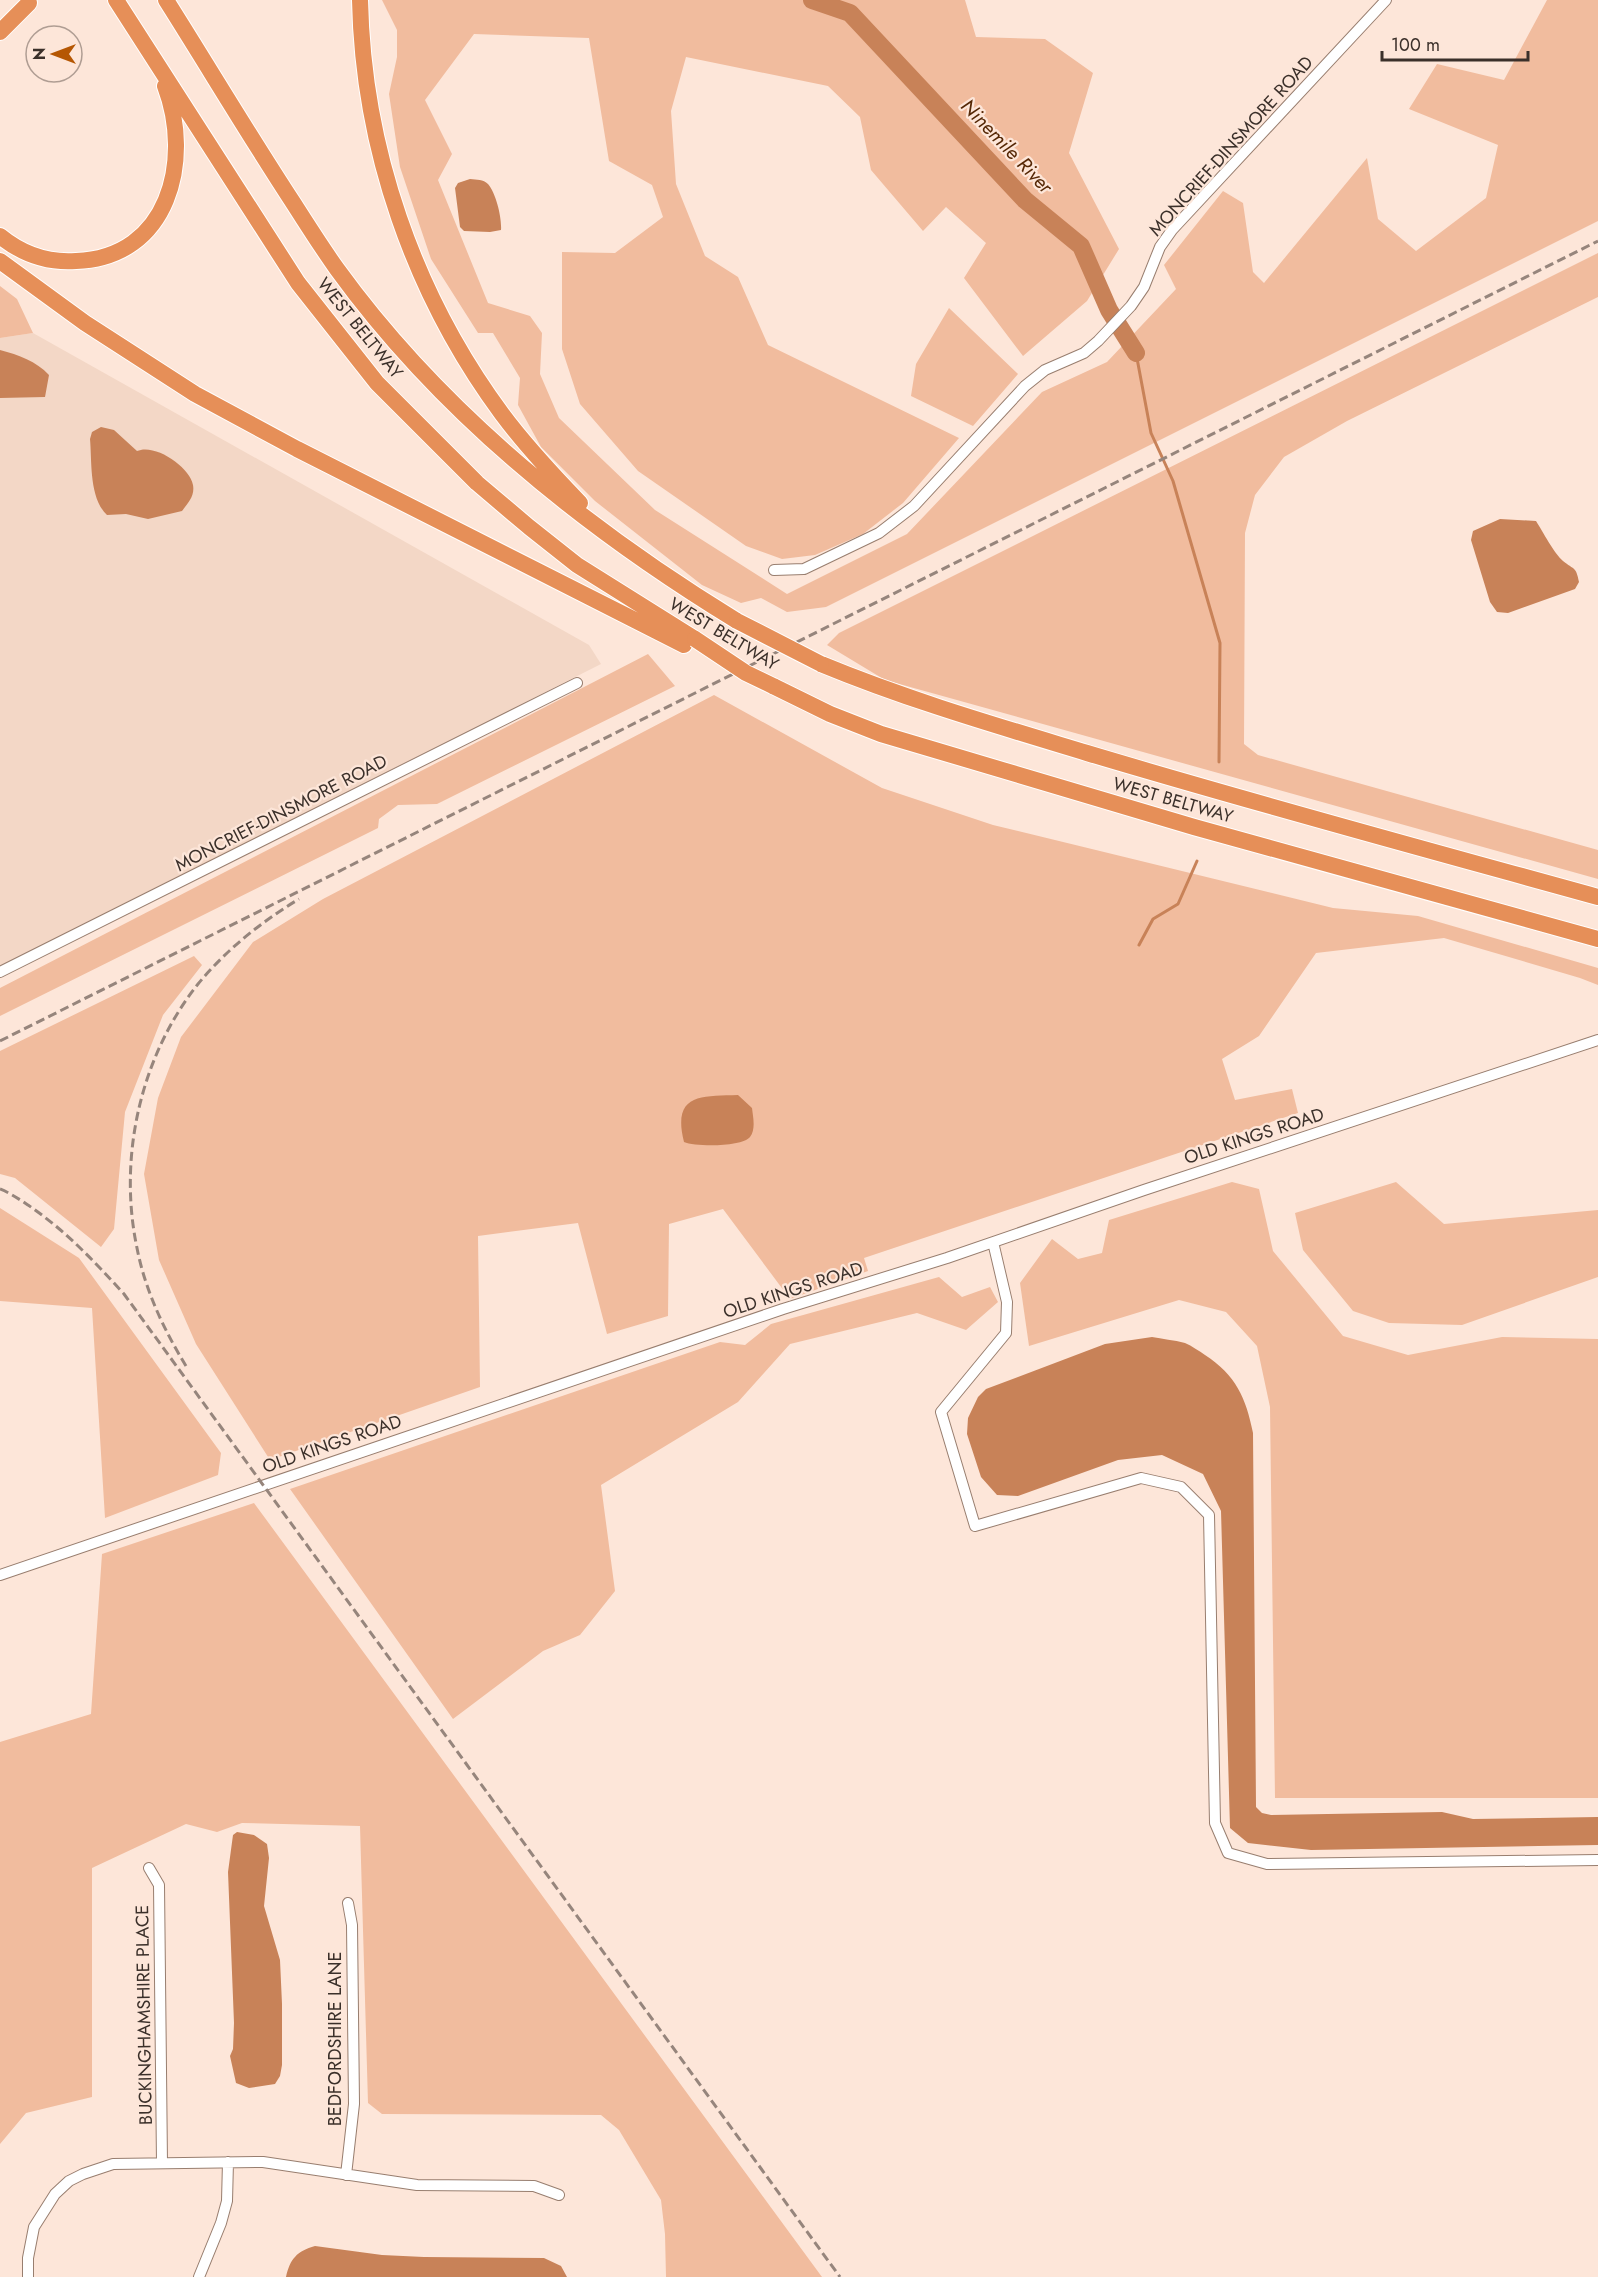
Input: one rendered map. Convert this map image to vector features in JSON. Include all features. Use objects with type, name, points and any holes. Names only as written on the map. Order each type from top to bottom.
[{"type":"highway","name":"WEST BELTWAY","points":[[116,0],[298,282],[377,383],[477,483],[529,527],[577,565],[690,642],[746,673],[830,714],[881,734],[1194,827],[1598,939]]},
{"type":"highway","name":"WEST BELTWAY","points":[[166,0],[261,153],[337,269],[400,347],[470,421],[546,488],[672,581],[737,621],[821,664],[880,688],[1184,782],[1598,897]]},
{"type":"highway","points":[[360,0],[370,104],[382,163],[400,221],[426,287],[464,357],[502,415],[551,473],[611,536]]},
{"type":"highway","points":[[0,18],[32,2]]},
{"type":"highway","points":[[0,32],[32,2]]},
{"type":"highway","points":[[0,236],[19,250],[42,259],[63,262],[101,259],[122,250],[143,235],[164,207],[172,187],[176,161],[175,130],[171,107],[156,63]]},
{"type":"highway","points":[[0,261],[85,324],[195,394],[297,448],[690,642]]},
{"type":"street","name":"MONCRIEF-DINSMORE ROAD","points":[[774,570],[804,569],[858,544],[896,521],[914,506],[1025,386],[1045,370],[1084,353],[1098,341],[1131,306],[1144,287],[1160,247],[1172,230],[1386,0]]},
{"type":"street","name":"MONCRIEF-DINSMORE ROAD","points":[[0,972],[577,683]]},
{"type":"street","name":"OLD KINGS ROAD","points":[[0,1575],[783,1309],[993,1242],[1598,1040]]},
{"type":"street","points":[[993,1242],[1007,1302],[1006,1333],[941,1412],[975,1526],[1141,1478],[1181,1487],[1209,1515],[1215,1823],[1228,1853],[1267,1864],[1598,1860]]},
{"type":"street","name":"BUCKINGHAMSHIRE PLACE","points":[[149,1868],[159,1885],[162,2163]]},
{"type":"street","name":"BEDFORDSHIRE LANE","points":[[346,2175],[354,2104],[352,1925],[348,1903]]},
{"type":"street","points":[[199,2277],[221,2223],[227,2201],[228,2162]]},
{"type":"street","points":[[28,2277],[29,2249],[34,2227],[55,2194],[69,2181],[113,2164],[263,2162],[417,2185],[534,2186],[559,2195]]},
{"type":"shaded area","points":[[382,0],[965,0],[976,37],[1045,39],[1093,73],[1069,153],[1119,249],[1087,301],[1023,356],[964,278],[986,243],[946,207],[923,231],[871,170],[860,117],[828,86],[686,57],[671,111],[676,184],[705,256],[738,277],[768,345],[959,438],[903,503],[863,534],[815,555],[782,559],[746,546],[638,471],[580,404],[562,349],[562,252],[615,253],[663,217],[652,185],[609,161],[589,38],[474,34],[425,100],[452,154],[438,180],[488,303],[530,316],[542,333],[540,374],[559,418],[655,510],[787,594],[907,534],[1042,392],[1107,362],[1176,289],[1164,265],[1223,191],[1243,203],[1253,272],[1264,283],[1367,158],[1378,219],[1416,251],[1486,198],[1498,145],[1409,109],[1437,64],[1504,80],[1547,0],[1598,0],[1598,221],[826,607],[787,612],[761,598],[741,603],[702,585],[595,501],[541,447],[518,405],[520,378],[493,333],[478,333],[431,259],[400,167],[389,94],[397,57],[397,30]]},
{"type":"shaded area","points":[[470,179],[484,181],[491,188],[498,206],[501,230],[464,231],[460,227],[455,188],[458,183]]},
{"type":"shaded area","points":[[1598,253],[1598,297],[1347,421],[1284,457],[1255,495],[1245,533],[1244,744],[1258,755],[1598,850],[1598,879],[885,680],[827,645],[839,633]]},
{"type":"shaded area","points":[[0,286],[17,299],[33,333],[0,338]]},
{"type":"shaded area","points":[[949,308],[1018,374],[973,426],[911,396],[916,364]]},
{"type":"shaded area","points":[[33,333],[589,645],[601,664],[0,967],[0,338]]},
{"type":"shaded area","points":[[0,350],[27,359],[49,375],[45,397],[0,398]]},
{"type":"shaded area","points":[[101,427],[114,430],[137,451],[144,449],[162,453],[186,471],[193,485],[193,493],[182,511],[148,519],[126,514],[107,515],[101,508],[94,490],[92,469],[90,439],[92,432]]},
{"type":"shaded area","points":[[1500,519],[1536,521],[1552,548],[1576,571],[1579,582],[1575,589],[1508,613],[1497,612],[1490,602],[1471,540],[1473,531]]},
{"type":"shaded area","points":[[648,654],[675,686],[437,804],[398,805],[379,819],[378,828],[0,1016],[0,988]]},
{"type":"shaded area","points":[[714,695],[882,788],[993,825],[1333,908],[1418,916],[1598,968],[1598,985],[1444,938],[1316,953],[1259,1036],[1222,1059],[1235,1100],[1292,1089],[1298,1113],[864,1258],[868,1271],[790,1299],[723,1209],[669,1224],[668,1316],[607,1334],[578,1223],[478,1236],[480,1387],[270,1460],[196,1344],[159,1260],[144,1174],[158,1098],[181,1037],[253,942],[323,899]]},
{"type":"shaded area","points":[[194,956],[202,965],[163,1015],[125,1112],[114,1229],[101,1247],[15,1178],[0,1174],[0,1051]]},
{"type":"shaded area","points":[[738,1095],[752,1108],[754,1127],[750,1137],[738,1143],[718,1145],[684,1142],[681,1126],[686,1106],[701,1098]]},
{"type":"shaded area","points":[[1232,1182],[1259,1189],[1273,1251],[1343,1336],[1408,1355],[1502,1337],[1598,1339],[1598,1798],[1275,1798],[1270,1407],[1257,1346],[1226,1312],[1179,1300],[1029,1346],[1020,1283],[1052,1239],[1078,1259],[1102,1253],[1109,1220]]},
{"type":"shaded area","points":[[1396,1182],[1444,1224],[1598,1210],[1598,1277],[1462,1325],[1389,1323],[1353,1311],[1303,1250],[1295,1213]]},
{"type":"shaded area","points":[[0,1208],[79,1258],[221,1453],[218,1475],[105,1518],[92,1308],[0,1301]]},
{"type":"shaded area","points":[[939,1277],[962,1297],[990,1287],[998,1302],[966,1330],[917,1313],[790,1344],[738,1402],[601,1485],[615,1591],[580,1635],[543,1651],[453,1719],[290,1489],[720,1342],[745,1345],[771,1324]]},
{"type":"shaded area","points":[[1152,1337],[1188,1344],[1225,1371],[1243,1398],[1253,1433],[1256,1807],[1262,1813],[1271,1815],[1442,1812],[1473,1819],[1598,1817],[1598,1845],[1311,1850],[1248,1843],[1230,1828],[1221,1511],[1203,1474],[1162,1455],[1118,1460],[1018,1496],[997,1495],[981,1477],[967,1434],[968,1418],[978,1397],[986,1389],[1105,1344]]},
{"type":"shaded area","points":[[254,1503],[822,2277],[666,2277],[661,2200],[619,2130],[601,2115],[382,2114],[368,2103],[360,1826],[242,1823],[217,1832],[186,1824],[92,1868],[92,2097],[26,2113],[0,2144],[0,1742],[91,1714],[102,1554]]},
{"type":"shaded area","points":[[237,1832],[254,1835],[267,1844],[269,1858],[264,1906],[280,1960],[282,2065],[280,2076],[275,2084],[249,2088],[236,2083],[230,2056],[233,2049],[234,2023],[228,1872],[233,1835]]},
{"type":"shaded area","points":[[315,2246],[382,2255],[544,2258],[561,2266],[567,2277],[286,2277],[295,2257],[303,2250]]},
{"type":"waterway","name":"Ninemile River","points":[[812,0],[850,13],[1025,200],[1081,246],[1109,310],[1136,353]]},
{"type":"waterway","points":[[1136,353],[1151,433],[1173,481],[1220,643],[1219,762]]},
{"type":"waterway","points":[[1139,945],[1153,919],[1178,904],[1197,861]]},
{"type":"railway","points":[[0,1041],[1598,241]]},
{"type":"railway","points":[[186,1366],[156,1309],[140,1264],[137,1248],[130,1179],[139,1110],[148,1076],[161,1043],[198,984],[245,937],[299,899]]},
{"type":"railway","points":[[0,1189],[25,1203],[55,1225],[124,1294],[840,2277]]}]
